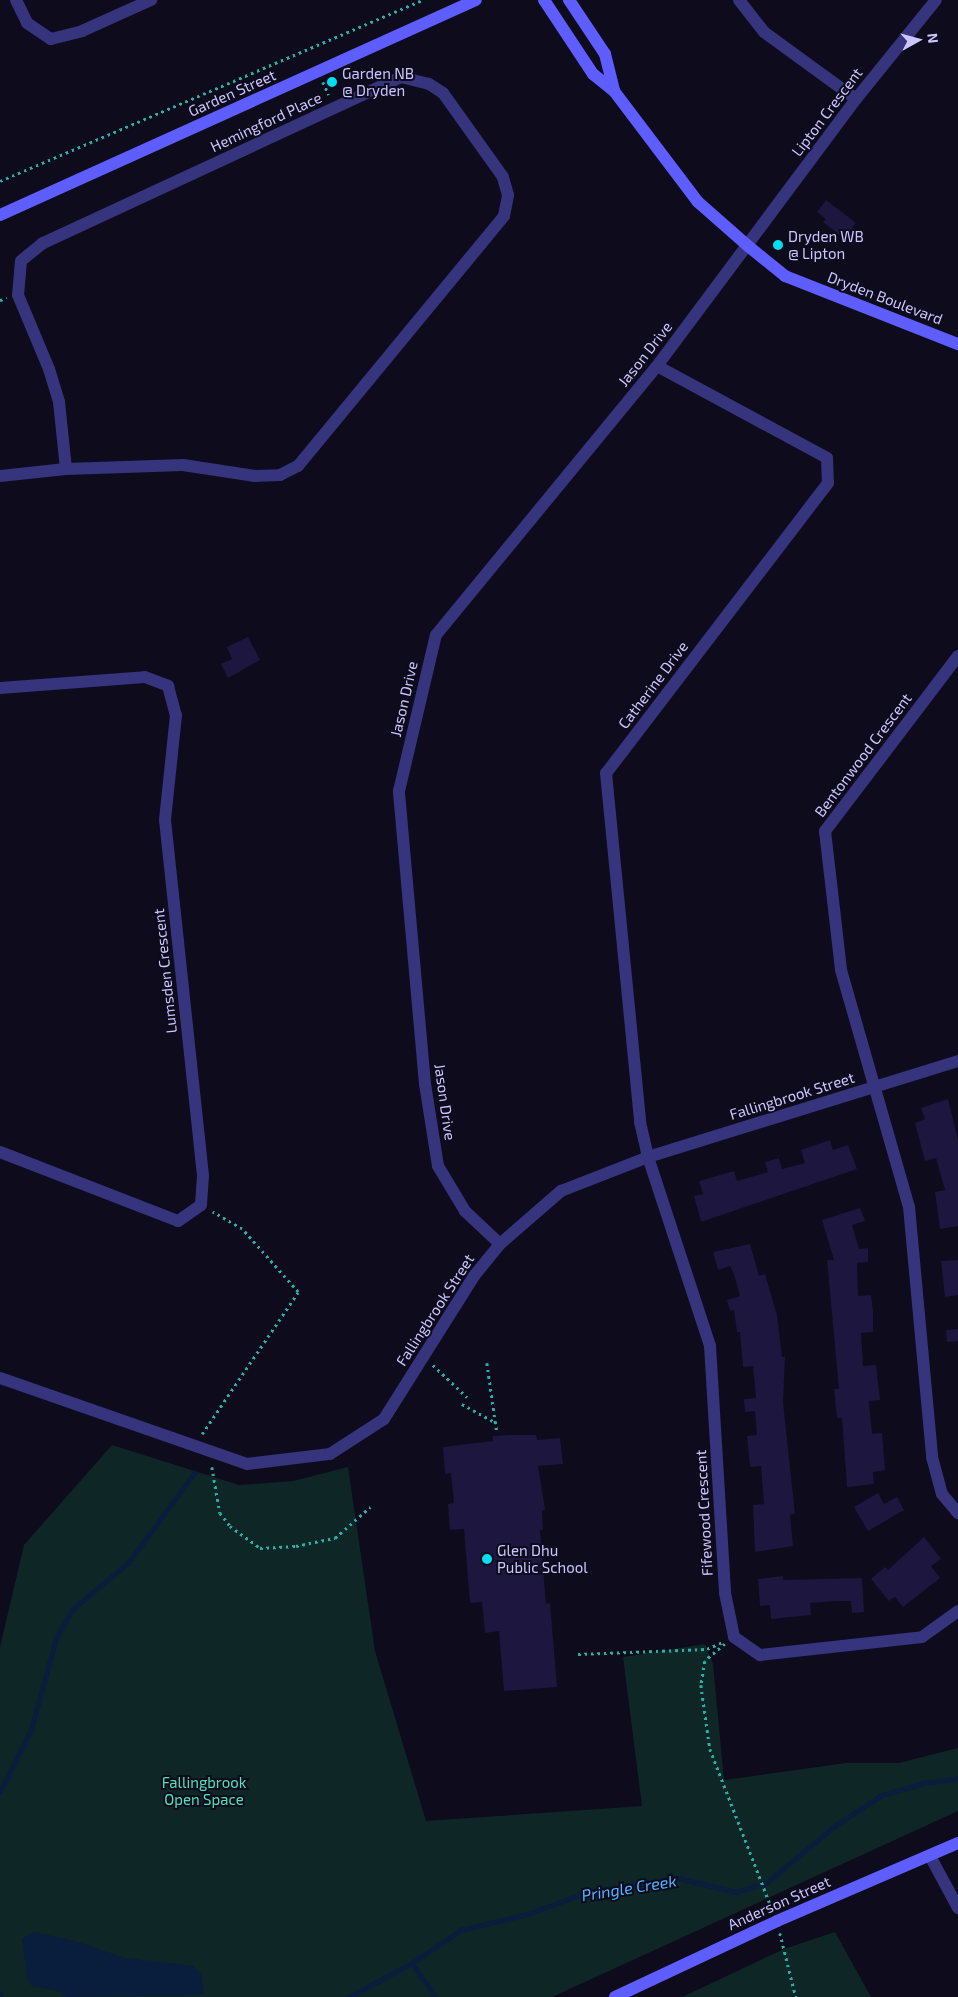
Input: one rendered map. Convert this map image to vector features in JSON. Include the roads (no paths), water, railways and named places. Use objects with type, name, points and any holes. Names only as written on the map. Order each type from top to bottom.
[{"type":"street","points":[[16,0],[27,23],[51,39],[82,32],[151,0]]},
{"type":"street","name":"Garden Street","points":[[0,215],[476,0]]},
{"type":"street","name":"Dryden Boulevard","points":[[544,0],[593,74],[614,91],[698,202],[748,246],[785,276],[958,344]]},
{"type":"street","name":"Dryden Boulevard","points":[[569,0],[605,54],[614,91]]},
{"type":"street","points":[[739,0],[764,32],[856,99]]},
{"type":"street","name":"Lipton Crescent","points":[[748,246],[856,99],[936,0]]},
{"type":"street","name":"Hemingford Place","points":[[0,476],[66,469],[183,465],[255,476],[280,475],[298,466],[504,216],[508,195],[503,176],[443,93],[429,84],[401,78],[43,243],[21,261],[18,295],[49,369],[58,402],[66,469]]},
{"type":"street","name":"Jason Drive","points":[[500,1244],[465,1211],[438,1166],[425,1084],[399,791],[436,635],[657,366],[748,246]]},
{"type":"street","name":"Catherine Drive","points":[[648,1157],[640,1122],[606,773],[828,483],[827,458],[657,366]]},
{"type":"street","name":"Bentonwood Crescent","points":[[875,1087],[841,970],[825,831],[958,656]]},
{"type":"street","name":"Lumsden Crescent","points":[[0,688],[145,677],[168,686],[176,715],[166,820],[202,1176],[201,1205],[178,1221],[0,1152]]},
{"type":"street","name":"Fallingbrook Street","points":[[0,1378],[247,1464],[330,1454],[384,1419],[474,1276],[500,1244],[561,1191],[648,1157],[958,1061]]},
{"type":"street","points":[[875,1087],[910,1207],[932,1457],[942,1494],[958,1513]]},
{"type":"street","name":"Fifewood Crescent","points":[[648,1157],[710,1346],[725,1593],[734,1637],[760,1655],[922,1637],[958,1611]]},
{"type":"street","name":"Anderson Street","points":[[615,1997],[776,1921],[958,1843]]},
{"type":"street","points":[[930,1856],[958,1908]]},
{"type":"water","points":[[34,1932],[75,1941],[125,1958],[193,1966],[201,1974],[204,1995],[67,1997],[61,1992],[32,1986],[28,1980],[22,1939]]},
{"type":"waterway","points":[[0,1792],[31,1730],[56,1638],[73,1609],[128,1563],[194,1473]]},
{"type":"waterway","name":"Pringle Creek","points":[[349,1997],[412,1963],[461,1930],[528,1914],[587,1892],[678,1878],[736,1892],[766,1883],[836,1825],[882,1795],[924,1783],[958,1778]]},
{"type":"waterway","points":[[412,1963],[436,1997]]},
{"type":"waterway","points":[[0,1993],[1,1997]]},
{"type":"place","name":"Garden NB @ Dryden","points":[[332,82]]},
{"type":"place","name":"Dryden WB @ Lipton","points":[[778,245]]},
{"type":"place","name":"Glen Dhu Public School","points":[[487,1559]]},
{"type":"park label","name":"Fallingbrook Open Space","points":[[204,1790]]}]
